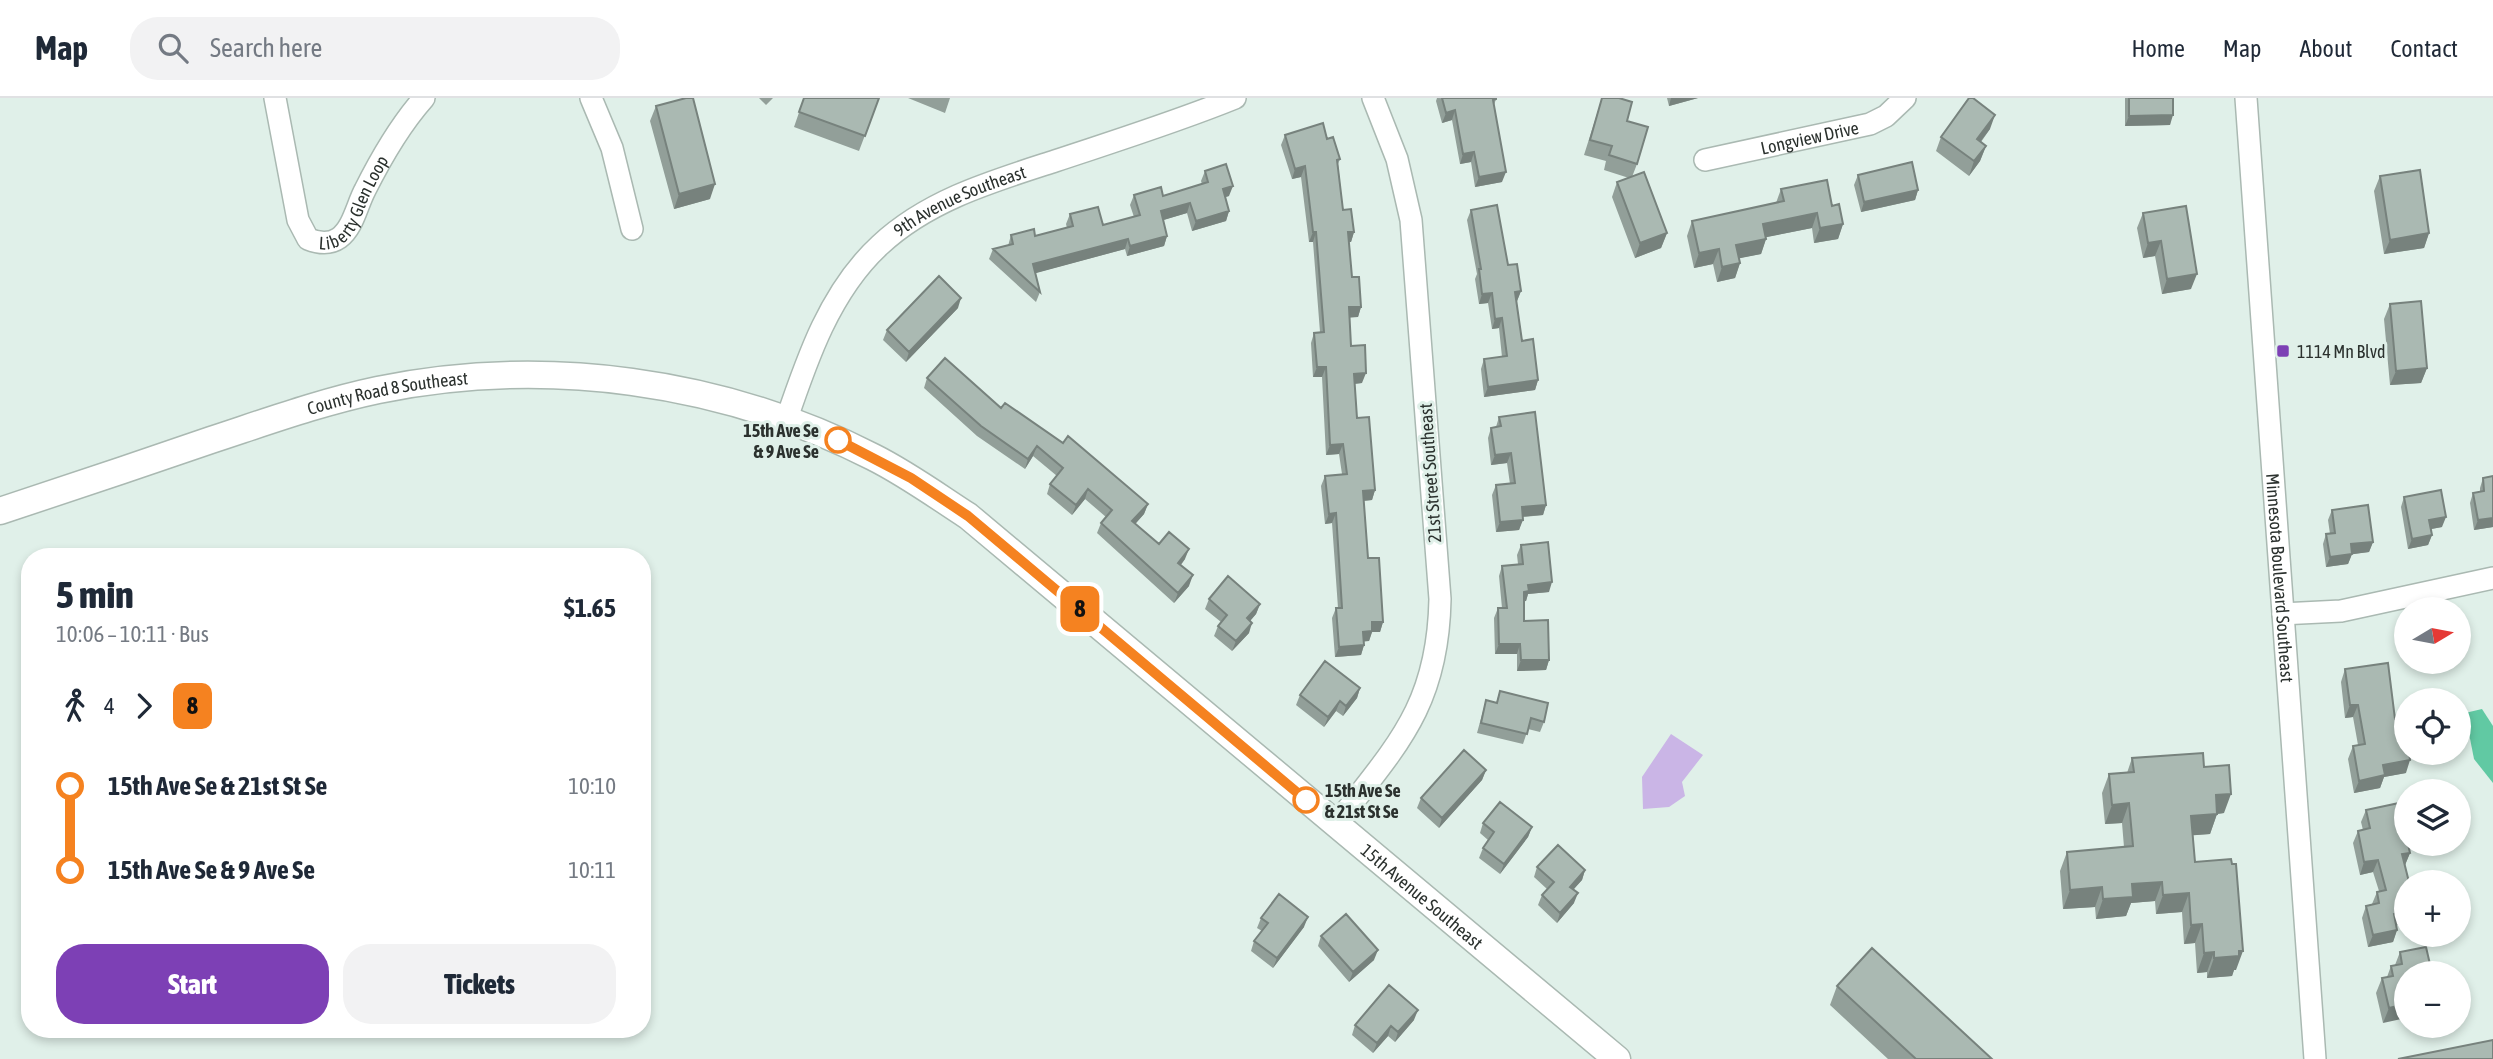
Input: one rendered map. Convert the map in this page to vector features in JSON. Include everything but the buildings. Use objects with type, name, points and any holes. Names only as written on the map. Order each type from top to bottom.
[{"type":"main road","name":"County Road 8 Southeast","points":[[0,511],[331,401],[388,388],[472,377],[538,374],[609,378],[715,398],[786,421]]},
{"type":"main road","name":"15th Avenue Southeast","points":[[786,421],[838,440],[875,458],[968,516],[1617,1059]]},
{"type":"street","name":"Liberty Glen Loop","points":[[275,98],[298,220],[308,239],[319,244],[341,237],[387,149],[424,98]]},
{"type":"street","points":[[591,98],[612,148],[632,229]]},
{"type":"street","name":"9th Avenue Southeast","points":[[786,421],[815,344],[850,279],[879,245],[919,214],[970,190],[1161,126],[1235,98]]},
{"type":"street","name":"21st Street Southeast","points":[[1336,824],[1412,723],[1424,697],[1439,633],[1440,599],[1411,220],[1397,159],[1373,98]]},
{"type":"street","name":"Longview Drive","points":[[1705,160],[1870,124],[1886,116],[1905,98]]},
{"type":"street","name":"Minnesota Boulevard Southeast","points":[[2246,98],[2315,1059]]},
{"type":"street","points":[[2283,614],[2341,611],[2493,578]]},
{"type":"shaded area","points":[[2482,709],[2493,726],[2493,783],[2474,759],[2471,712]]},
{"type":"shaded area","points":[[1671,734],[1703,755],[1682,782],[1685,796],[1669,807],[1643,809],[1642,777]]},
{"type":"bus line","name":"8","points":[[838,440],[911,478],[968,516],[1306,800]]},
{"type":"place","name":"1114 Mn Blvd","points":[[2283,351]]},
{"type":"place","name":"15th Ave Se & 9 Ave Se","points":[[838,440]]},
{"type":"place","name":"15th Ave Se & 21st St Se","points":[[1306,800]]}]
